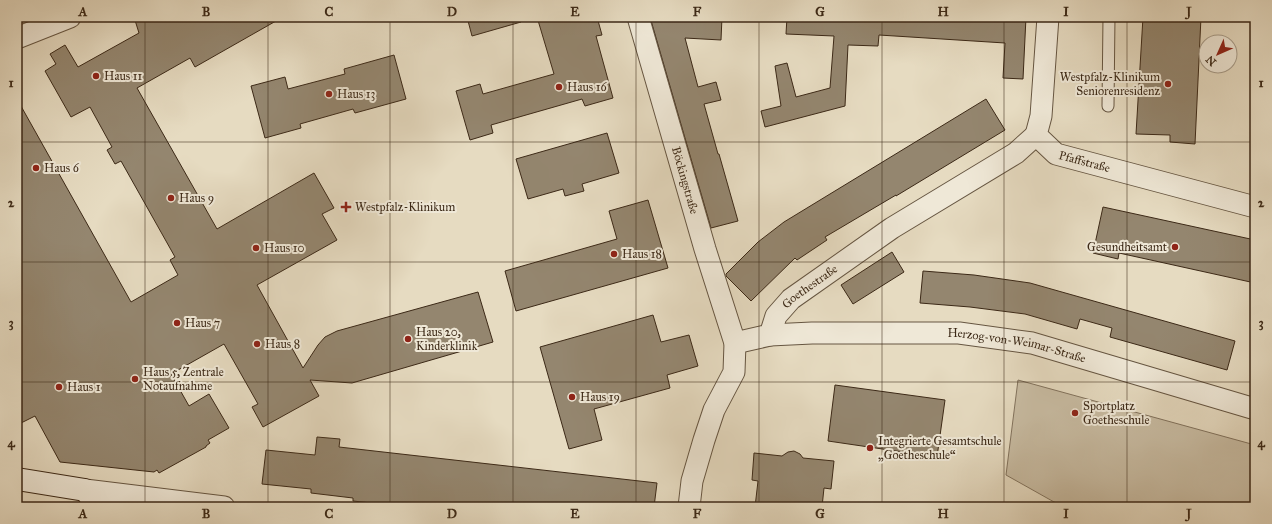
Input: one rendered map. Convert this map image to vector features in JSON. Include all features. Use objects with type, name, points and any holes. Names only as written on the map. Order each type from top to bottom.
[{"type":"main road","points":[[17,479],[85,490],[99,507]]},
{"type":"street","points":[[17,38],[70,17]]},
{"type":"street","name":"Böckingstraße","points":[[638,17],[705,249],[735,343]]},
{"type":"street","points":[[1036,135],[1041,116],[1048,17]]},
{"type":"street","name":"Pfaffstraße","points":[[1036,135],[1056,154],[1255,207]]},
{"type":"street","name":"Goethestraße","points":[[770,335],[776,316],[790,299],[892,228],[1016,153],[1036,135]]},
{"type":"street","name":"Herzog-von-Weimar-Straße","points":[[770,335],[812,332],[959,333],[1032,343],[1255,409]]},
{"type":"street","points":[[689,507],[692,481],[714,410],[734,372],[735,343],[770,335]]},
{"type":"street","points":[[85,490],[224,507]]},
{"type":"lane","points":[[1108,106],[1109,17]]},
{"type":"shaded area","name":"Sportplatz Goetheschule","points":[[1018,380],[1255,445],[1255,507],[1063,507],[1006,475]]},
{"type":"building","points":[[134,17],[283,17],[195,67],[190,58],[137,88],[217,229],[314,173],[334,208],[322,214],[337,240],[257,285],[303,368],[325,337],[337,331],[478,292],[493,342],[352,383],[310,380],[319,396],[263,427],[252,407],[258,404],[224,344],[171,374],[189,406],[209,394],[229,428],[208,440],[210,443],[206,447],[159,473],[157,470],[154,472],[60,462],[35,416],[17,425],[17,99],[131,302],[178,275],[170,260],[175,257],[121,161],[115,164],[107,150],[112,147],[90,107],[71,117],[45,71],[56,64],[50,54],[65,45],[78,67],[139,33]]},
{"type":"building","points":[[467,17],[520,17],[521,22],[472,36]]},
{"type":"building","name":"Haus 16","points":[[537,17],[597,17],[602,35],[596,36],[613,98],[585,106],[582,99],[491,125],[493,133],[470,140],[456,91],[480,84],[483,94],[554,74]]},
{"type":"building","points":[[650,17],[722,17],[721,40],[685,38],[698,87],[716,82],[721,100],[704,104],[738,221],[711,228]]},
{"type":"building","points":[[787,17],[1026,17],[1023,79],[1003,78],[1005,43],[879,35],[878,46],[848,45],[845,106],[765,127],[761,111],[781,106],[775,66],[787,63],[796,97],[830,88],[834,36],[786,34]]},
{"type":"building","name":"Westpfalz-Klinikum Seniorenresidenz","points":[[1143,17],[1201,17],[1200,34],[1198,34],[1198,74],[1195,144],[1170,142],[1170,135],[1136,134]]},
{"type":"building","name":"Haus 13","points":[[394,55],[406,99],[355,113],[353,109],[300,124],[301,128],[265,138],[251,86],[285,77],[288,89],[345,74],[344,69]]},
{"type":"building","points":[[986,99],[1005,130],[825,237],[827,240],[797,260],[795,258],[751,301],[726,276],[726,274],[758,242],[784,222]]},
{"type":"building","points":[[607,133],[619,173],[582,184],[584,191],[565,196],[563,189],[528,199],[516,159]]},
{"type":"building","name":"Haus 18","points":[[648,200],[668,268],[516,311],[505,271],[617,239],[609,211]]},
{"type":"building","name":"Gesundheitsamt","points":[[1103,207],[1255,240],[1255,283],[1119,253],[1118,259],[1093,253]]},
{"type":"building","points":[[892,252],[904,272],[853,304],[841,285]]},
{"type":"building","points":[[923,271],[974,275],[1030,283],[1235,341],[1227,370],[1110,337],[1112,328],[1080,319],[1077,329],[1025,314],[970,307],[920,303]]},
{"type":"building","name":"Haus 19","points":[[653,315],[661,342],[689,335],[698,366],[667,375],[670,388],[594,409],[602,440],[569,449],[540,347]]},
{"type":"building","points":[[835,385],[945,400],[937,457],[828,441]]},
{"type":"building","points":[[317,437],[340,439],[339,447],[657,483],[654,507],[408,507],[353,501],[353,498],[311,493],[311,489],[262,484],[266,450],[315,455]]},
{"type":"building","points":[[794,451],[800,454],[803,458],[834,461],[831,489],[824,488],[822,507],[755,507],[758,481],[752,480],[754,453],[782,456],[788,452]]},
{"type":"place","name":"Haus 11","points":[[96,76]]},
{"type":"place","name":"Westpfalz-Klinikum Seniorenresidenz","points":[[1168,84]]},
{"type":"place","name":"Haus 16","points":[[559,87]]},
{"type":"place","name":"Haus 13","points":[[329,94]]},
{"type":"place","name":"Haus 6","points":[[36,168]]},
{"type":"place","name":"Haus 9","points":[[171,198]]},
{"type":"place","name":"Westpfalz-Klinikum","points":[[346,207]]},
{"type":"place","name":"Gesundheitsamt","points":[[1175,247]]},
{"type":"place","name":"Haus 10","points":[[256,248]]},
{"type":"place","name":"Haus 18","points":[[614,254]]},
{"type":"place","name":"Haus 7","points":[[177,323]]},
{"type":"place","name":"Haus 20, Kinderklinik","points":[[408,339]]},
{"type":"place","name":"Haus 8","points":[[257,344]]},
{"type":"place","name":"Haus 5, Zentrale Notaufnahme","points":[[135,379]]},
{"type":"place","name":"Haus 1","points":[[59,387]]},
{"type":"place","name":"Haus 19","points":[[572,397]]},
{"type":"place","name":"Sportplatz Goetheschule","points":[[1075,413]]},
{"type":"place","name":"Integrierte Gesamtschule „Goetheschule“","points":[[870,448]]}]
